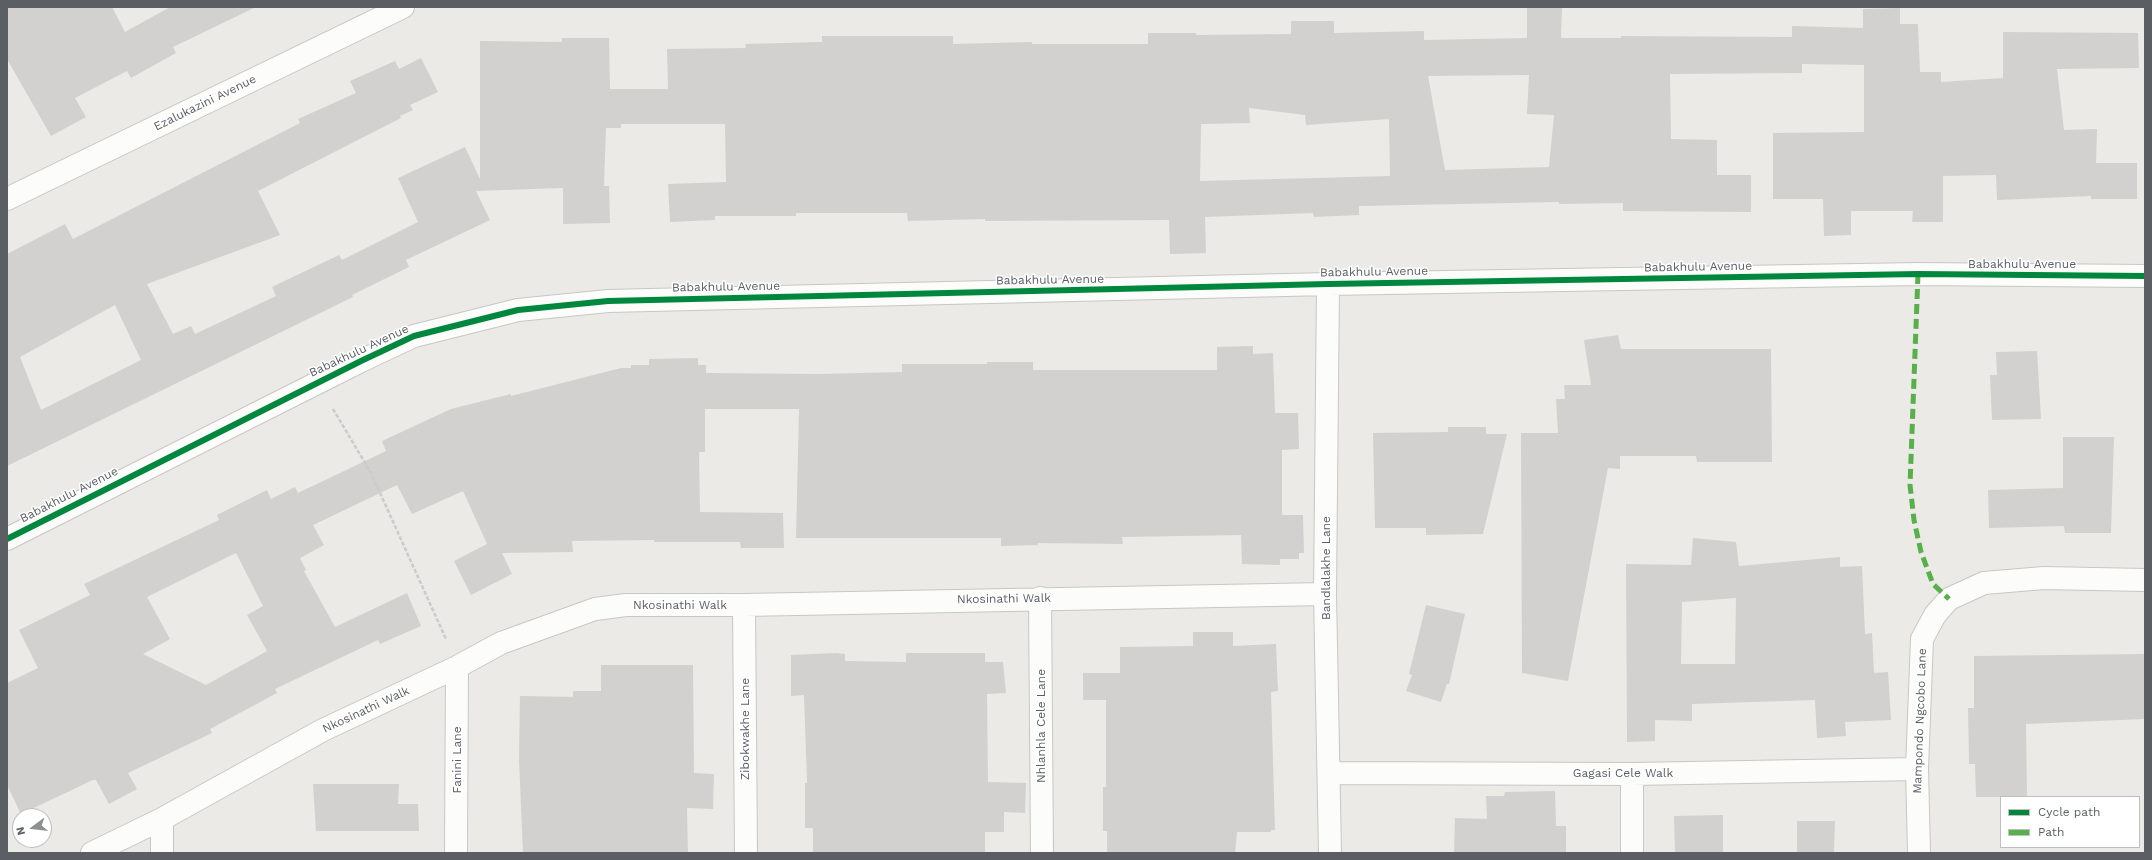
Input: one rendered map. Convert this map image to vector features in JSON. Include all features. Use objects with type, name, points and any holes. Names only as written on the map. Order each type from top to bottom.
[{"type":"street","name":"Ezalukazini Avenue","points":[[7,199],[403,7]]},
{"type":"street","name":"Babakhulu Avenue","points":[[7,539],[318,382],[414,336],[518,310],[608,301],[1328,284],[1918,274],[2145,276]]},
{"type":"street","name":"Bandlalakhe Lane","points":[[1328,284],[1325,594],[1330,773],[1330,853]]},
{"type":"street","name":"Mampondo Ngcobo Lane","points":[[1919,853],[1917,769],[1922,639],[1935,615],[1949,598],[1984,583],[2044,578],[2145,580]]},
{"type":"street","name":"Nkosinathi Walk","points":[[92,853],[162,819],[323,730],[457,667],[501,644],[595,609],[626,605],[1325,594]]},
{"type":"street","name":"Nhlanhla Cele Lane","points":[[1040,598],[1042,853]]},
{"type":"street","name":"Zibokwakhe Lane","points":[[744,604],[746,853]]},
{"type":"street","name":"Fanini Lane","points":[[456,853],[457,667]]},
{"type":"street","name":"Gagasi Cele Walk","points":[[1330,773],[1632,774],[1917,769]]},
{"type":"street","points":[[1632,774],[1632,853]]},
{"type":"street","points":[[162,819],[162,853]]},
{"type":"path","points":[[318,382],[371,473],[452,652],[457,667]]},
{"type":"building","points":[[7,7],[112,7],[125,32],[170,7],[256,7],[173,47],[176,53],[131,78],[127,71],[75,98],[86,117],[51,136],[7,59]]},
{"type":"building","points":[[1527,7],[1562,7],[1561,38],[1621,38],[1621,36],[1792,37],[1792,26],[1863,28],[1863,9],[1900,8],[1900,24],[1918,24],[1920,72],[1941,72],[1941,82],[2003,78],[2003,32],[2138,33],[2139,68],[2057,69],[2064,130],[2097,129],[2096,163],[2137,163],[2137,199],[2091,199],[2091,196],[1997,200],[1996,175],[1943,176],[1943,222],[1912,222],[1913,211],[1851,211],[1851,235],[1824,236],[1823,199],[1773,199],[1773,133],[1864,132],[1864,65],[1802,64],[1802,73],[1670,74],[1671,139],[1717,140],[1717,175],[1751,175],[1751,212],[1623,211],[1623,203],[1559,204],[1559,202],[1359,206],[1359,215],[1314,217],[1313,213],[1205,217],[1206,253],[1170,254],[1169,220],[985,221],[985,219],[908,221],[907,213],[796,213],[796,216],[715,216],[715,220],[670,222],[668,184],[726,182],[725,124],[621,124],[621,128],[606,128],[604,186],[609,186],[610,223],[563,224],[563,188],[476,191],[490,220],[406,260],[409,267],[352,295],[353,297],[7,466],[7,254],[65,224],[73,239],[300,123],[298,119],[356,93],[350,81],[395,61],[399,69],[421,58],[438,92],[410,105],[413,110],[400,116],[401,118],[258,191],[280,235],[147,284],[173,334],[191,326],[195,334],[276,296],[272,287],[339,255],[342,260],[418,222],[398,178],[465,147],[480,179],[480,41],[562,42],[562,38],[609,38],[610,89],[668,89],[667,49],[746,48],[745,44],[822,42],[822,36],[953,36],[953,44],[1032,42],[1032,44],[1148,44],[1148,33],[1196,33],[1196,35],[1291,34],[1291,21],[1334,21],[1334,33],[1424,31],[1424,40],[1527,38]],"holes":[[[1529,75],[1527,114],[1554,115],[1549,167],[1445,170],[1428,76]],[[1249,108],[1305,115],[1306,125],[1389,119],[1390,176],[1200,181],[1201,124],[1250,123]],[[115,305],[141,360],[41,410],[20,357]]]},
{"type":"building","points":[[1618,335],[1621,349],[1771,349],[1772,462],[1697,462],[1696,456],[1620,456],[1620,469],[1608,468],[1568,681],[1522,673],[1521,433],[1558,433],[1556,399],[1565,399],[1564,385],[1591,385],[1584,340]]},
{"type":"building","points":[[1253,346],[1253,354],[1273,353],[1275,413],[1298,413],[1299,449],[1282,450],[1282,515],[1303,515],[1304,553],[1299,553],[1299,559],[1280,559],[1280,565],[1242,564],[1241,535],[1122,537],[1123,544],[1038,543],[1038,545],[1001,546],[1001,538],[796,538],[799,409],[705,409],[705,452],[699,452],[700,512],[783,513],[784,548],[741,548],[740,542],[654,542],[654,540],[572,541],[573,552],[502,553],[512,574],[471,595],[454,561],[487,544],[463,491],[412,514],[397,485],[313,525],[324,545],[300,558],[306,570],[304,571],[335,627],[407,593],[421,626],[380,644],[378,640],[275,689],[277,693],[210,729],[212,733],[128,773],[137,789],[109,804],[96,780],[93,780],[34,808],[18,808],[7,785],[7,683],[38,668],[19,630],[90,595],[84,584],[219,520],[217,515],[267,490],[271,499],[295,487],[298,493],[386,451],[382,441],[451,409],[511,394],[511,396],[621,368],[631,368],[631,365],[649,365],[649,359],[698,358],[698,365],[706,365],[706,373],[819,374],[902,372],[902,364],[987,364],[987,362],[1033,362],[1033,370],[1217,370],[1217,347]],"holes":[[[236,553],[263,606],[247,615],[267,651],[206,685],[143,654],[170,639],[147,597]]]},
{"type":"building","points":[[2037,351],[2041,419],[1992,420],[1990,375],[1997,375],[1996,352]]},
{"type":"building","points":[[1448,427],[1486,427],[1486,434],[1507,434],[1483,534],[1426,535],[1426,528],[1375,528],[1373,433],[1448,432]]},
{"type":"building","points":[[2063,437],[2114,437],[2111,533],[2065,533],[2064,526],[1989,528],[1988,490],[2063,488]]},
{"type":"building","points":[[1693,538],[1736,542],[1739,566],[1840,557],[1840,567],[1862,566],[1865,634],[1872,633],[1874,673],[1888,672],[1891,720],[1845,722],[1846,736],[1817,738],[1815,700],[1692,704],[1692,721],[1655,720],[1655,741],[1627,742],[1626,564],[1691,565]],"holes":[[[1736,598],[1735,664],[1681,664],[1682,602]]]},
{"type":"building","points":[[1426,605],[1465,614],[1449,684],[1447,684],[1441,702],[1406,691],[1412,675],[1409,674]]},
{"type":"building","points":[[1193,632],[1233,632],[1233,646],[1276,644],[1278,691],[1271,692],[1275,830],[1271,830],[1271,832],[1237,832],[1235,853],[1107,853],[1107,831],[1103,831],[1103,787],[1106,787],[1106,700],[1083,700],[1083,673],[1120,673],[1120,647],[1193,646]]},
{"type":"building","points":[[906,653],[985,653],[985,662],[1003,662],[1006,693],[987,694],[988,782],[1026,783],[1025,813],[1004,812],[1004,832],[985,832],[985,853],[813,853],[813,828],[805,828],[805,783],[807,783],[804,695],[791,696],[791,655],[845,654],[845,661],[906,662]]},
{"type":"building","points":[[2145,654],[2145,719],[2026,724],[2027,796],[1976,797],[1975,764],[1969,764],[1968,708],[1974,708],[1974,656]]},
{"type":"building","points":[[601,665],[693,665],[694,773],[714,774],[713,809],[687,808],[688,853],[523,853],[519,760],[520,696],[573,697],[573,691],[601,691]]},
{"type":"building","points":[[313,784],[399,784],[398,804],[418,804],[419,831],[316,831]]},
{"type":"building","points":[[1555,791],[1556,826],[1566,826],[1566,853],[1454,853],[1455,818],[1487,819],[1486,796],[1504,796],[1505,792]]},
{"type":"building","points":[[1723,815],[1723,853],[1675,853],[1674,816]]},
{"type":"building","points":[[1797,821],[1835,821],[1834,853],[1797,853]]},
{"type":"marked path","points":[[1918,274],[1910,485],[1914,520],[1921,552],[1933,584],[1949,599]]},
{"type":"cycle path","points":[[7,539],[361,361],[414,336],[518,310],[608,301],[1328,284],[1918,274],[2145,276]]}]
